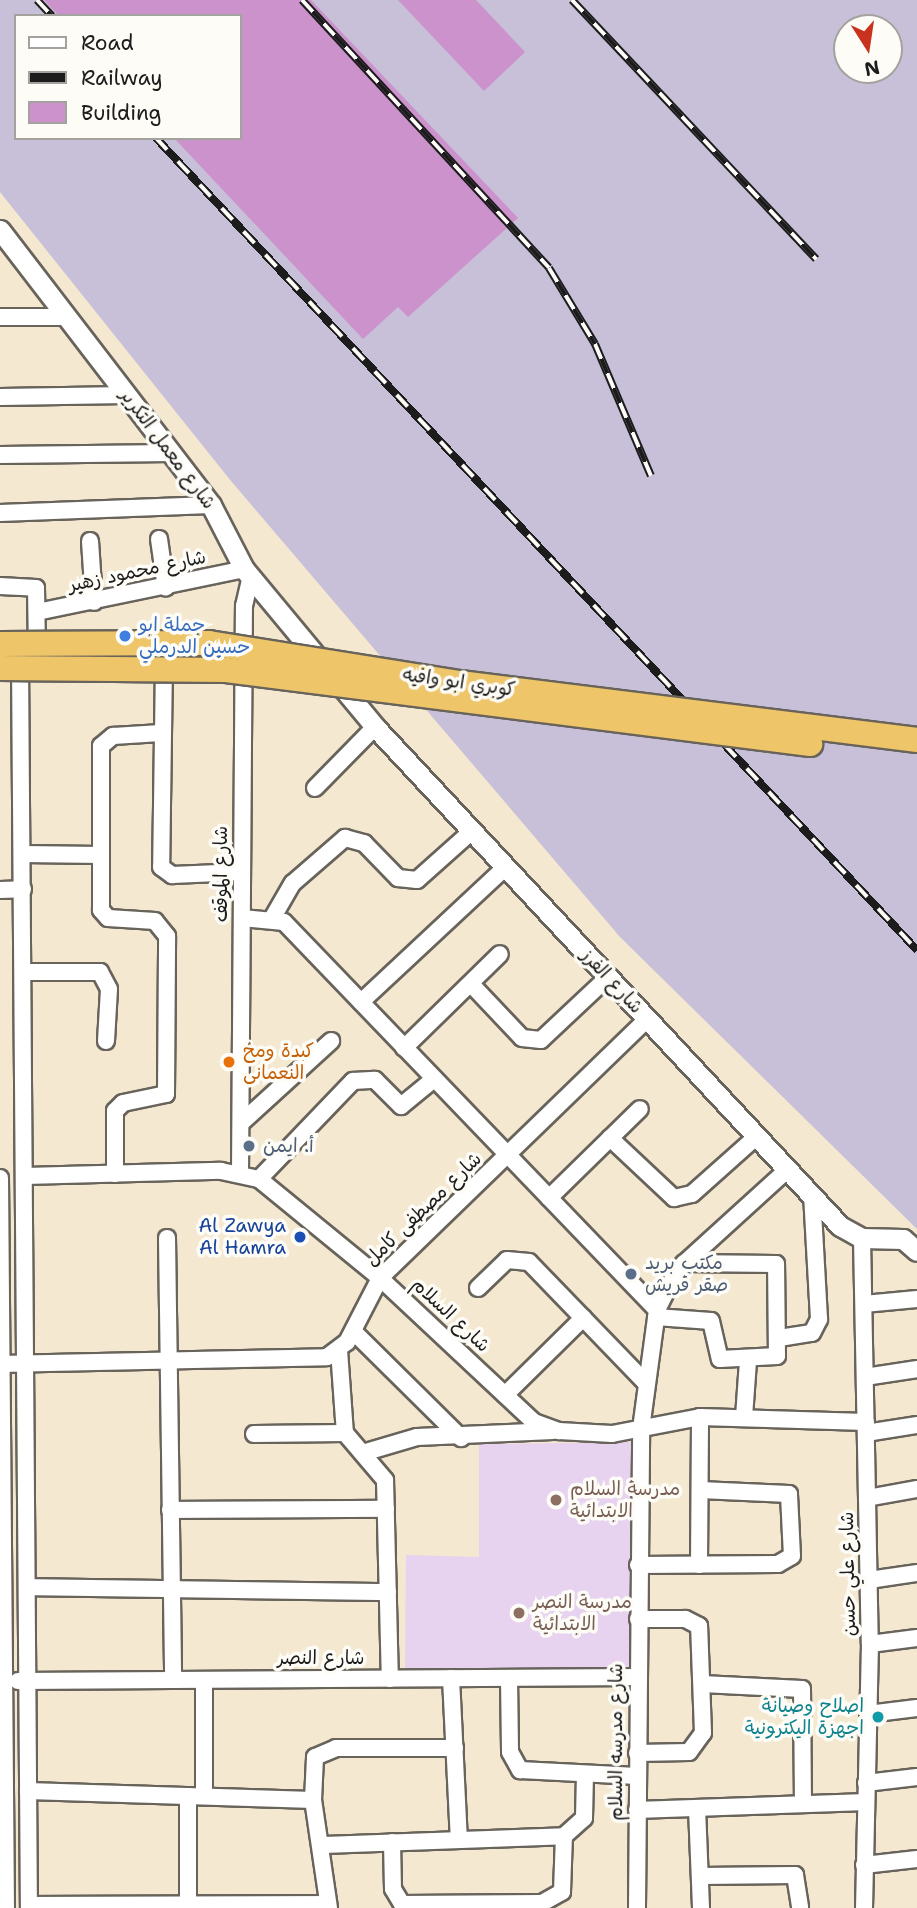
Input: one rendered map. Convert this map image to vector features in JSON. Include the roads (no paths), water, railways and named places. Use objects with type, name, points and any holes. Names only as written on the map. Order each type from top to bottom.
[{"type":"main road","name":"كوبري ابو وافيه","points":[[0,643],[209,643],[460,683],[917,740]]},
{"type":"main road","name":"كوبري ابو وافيه","points":[[19,663],[226,670],[917,756]]},
{"type":"street","name":"شارع معمل التكرير","points":[[0,230],[6,246],[66,317],[211,505],[248,572],[330,671]]},
{"type":"street","points":[[0,317],[66,317]]},
{"type":"street","points":[[0,397],[127,395]]},
{"type":"street","points":[[0,454],[172,453]]},
{"type":"street","points":[[0,513],[211,505]]},
{"type":"street","points":[[159,539],[166,589]]},
{"type":"street","points":[[90,541],[94,602]]},
{"type":"street","name":"شارع محمود زهير","points":[[37,612],[248,572]]},
{"type":"street","name":"شارع الموقف","points":[[240,1173],[244,606],[248,572]]},
{"type":"street","points":[[0,586],[36,588],[37,612],[19,663],[25,972],[29,1906],[328,1906],[324,1845],[313,1800],[311,1768],[325,1749],[455,1748]]},
{"type":"street","points":[[164,658],[161,867],[172,875],[242,872]]},
{"type":"street","name":"شارع الفرز","points":[[330,671],[375,727],[812,1195],[862,1238]]},
{"type":"street","points":[[315,788],[375,727]]},
{"type":"street","points":[[115,1174],[115,1111],[123,1103],[166,1094],[167,936],[155,922],[104,914],[101,746],[113,736],[161,733]]},
{"type":"street","points":[[273,917],[293,883],[345,838],[364,843],[398,878],[417,880],[472,831]]},
{"type":"street","points":[[23,854],[101,855]]},
{"type":"street","points":[[361,1002],[506,867]]},
{"type":"street","points":[[0,890],[23,889]]},
{"type":"street","points":[[242,918],[273,917],[361,1002],[657,1314],[708,1319],[717,1357],[748,1361],[775,1358],[779,1338],[776,1264],[684,1263]]},
{"type":"street","points":[[404,1048],[500,954]]},
{"type":"street","points":[[25,972],[100,972],[109,989],[106,1041]]},
{"type":"street","points":[[471,984],[522,1038],[541,1041],[608,977]]},
{"type":"street","name":"شارع مصطفى كامل","points":[[339,1350],[354,1332],[380,1278],[647,1019]]},
{"type":"street","points":[[241,1123],[331,1041]]},
{"type":"street","points":[[259,1179],[353,1081],[375,1080],[401,1106],[434,1079]]},
{"type":"street","points":[[549,1198],[640,1109]]},
{"type":"street","points":[[610,1138],[674,1198],[692,1194],[757,1136]]},
{"type":"street","name":"شارع مدرسه السلام","points":[[637,1908],[641,1429],[645,1382],[657,1314],[684,1263],[788,1169]]},
{"type":"street","name":"شارع السلام","points":[[25,1176],[240,1173],[259,1179],[380,1278],[534,1422],[559,1431],[641,1429],[700,1417],[866,1427],[917,1425]]},
{"type":"street","points":[[0,1178],[3,1884],[6,1908]]},
{"type":"street","points":[[779,1338],[811,1333],[819,1319],[812,1195]]},
{"type":"street","points":[[862,1238],[895,1237],[917,1251]]},
{"type":"street","points":[[167,1238],[173,1680]]},
{"type":"street","name":"شارع علي حسن","points":[[862,1238],[870,1644],[864,1908]]},
{"type":"street","points":[[478,1288],[507,1260],[518,1258],[583,1318],[645,1382]]},
{"type":"street","points":[[864,1304],[917,1299]]},
{"type":"street","points":[[505,1395],[583,1318]]},
{"type":"street","points":[[354,1332],[461,1438]]},
{"type":"street","points":[[2,1364],[300,1362],[339,1350],[345,1433]]},
{"type":"street","points":[[744,1418],[748,1361]]},
{"type":"street","points":[[865,1377],[917,1369]]},
{"type":"street","points":[[699,1564],[700,1417]]},
{"type":"street","points":[[366,1452],[417,1437],[461,1438],[559,1431]]},
{"type":"street","points":[[254,1434],[345,1433],[366,1452],[386,1480],[390,1679]]},
{"type":"street","points":[[867,1497],[917,1489]]},
{"type":"street","points":[[638,1565],[788,1562],[794,1549],[789,1494],[700,1490]]},
{"type":"street","points":[[170,1510],[386,1509]]},
{"type":"street","points":[[869,1580],[917,1573]]},
{"type":"street","points":[[27,1587],[388,1592]]},
{"type":"street","points":[[637,1754],[678,1755],[698,1744],[702,1684],[699,1626],[685,1619],[638,1619]]},
{"type":"street","points":[[870,1644],[917,1638]]},
{"type":"street","name":"شارع النصر","points":[[3,1690],[27,1681],[637,1677]]},
{"type":"street","points":[[451,1678],[459,1840]]},
{"type":"street","points":[[509,1678],[513,1763],[530,1774],[637,1776]]},
{"type":"street","points":[[188,1904],[204,1680]]},
{"type":"street","points":[[702,1684],[802,1689],[803,1804]]},
{"type":"street","points":[[868,1714],[917,1708]]},
{"type":"street","points":[[324,1845],[564,1836],[584,1818],[584,1775]]},
{"type":"street","points":[[866,1783],[917,1777]]},
{"type":"street","points":[[28,1791],[313,1800]]},
{"type":"street","points":[[637,1810],[866,1802]]},
{"type":"street","points":[[697,1808],[701,1908]]},
{"type":"street","points":[[392,1842],[393,1889],[402,1904],[477,1906],[554,1900],[562,1892],[564,1836]]},
{"type":"street","points":[[864,1865],[917,1859]]},
{"type":"street","points":[[701,1876],[795,1875],[800,1908]]},
{"type":"railway","points":[[37,0],[50,14]]},
{"type":"railway","points":[[302,0],[549,268],[595,344],[651,476]]},
{"type":"railway","points":[[572,0],[816,259]]},
{"type":"railway","points":[[158,140],[917,950]]},
{"type":"place","name":"جملة ابو حسين الدرملي","points":[[125,636]]},
{"type":"place","name":"كبدة ومخ النعمانى","points":[[229,1062]]},
{"type":"place","name":"أ. ايمن","points":[[249,1146]]},
{"type":"place","name":"Al Zawya Al Hamra","points":[[300,1237]]},
{"type":"place","name":"مكتب بريد صقر قريش","points":[[631,1274]]},
{"type":"place","name":"مدرسة السلام الابتدائية","points":[[556,1500]]},
{"type":"place","name":"مدرسة النصر الابتدائية","points":[[519,1613]]},
{"type":"place","name":"اصلاح وصيانة اجهزة اليكترونية","points":[[878,1717]]}]
